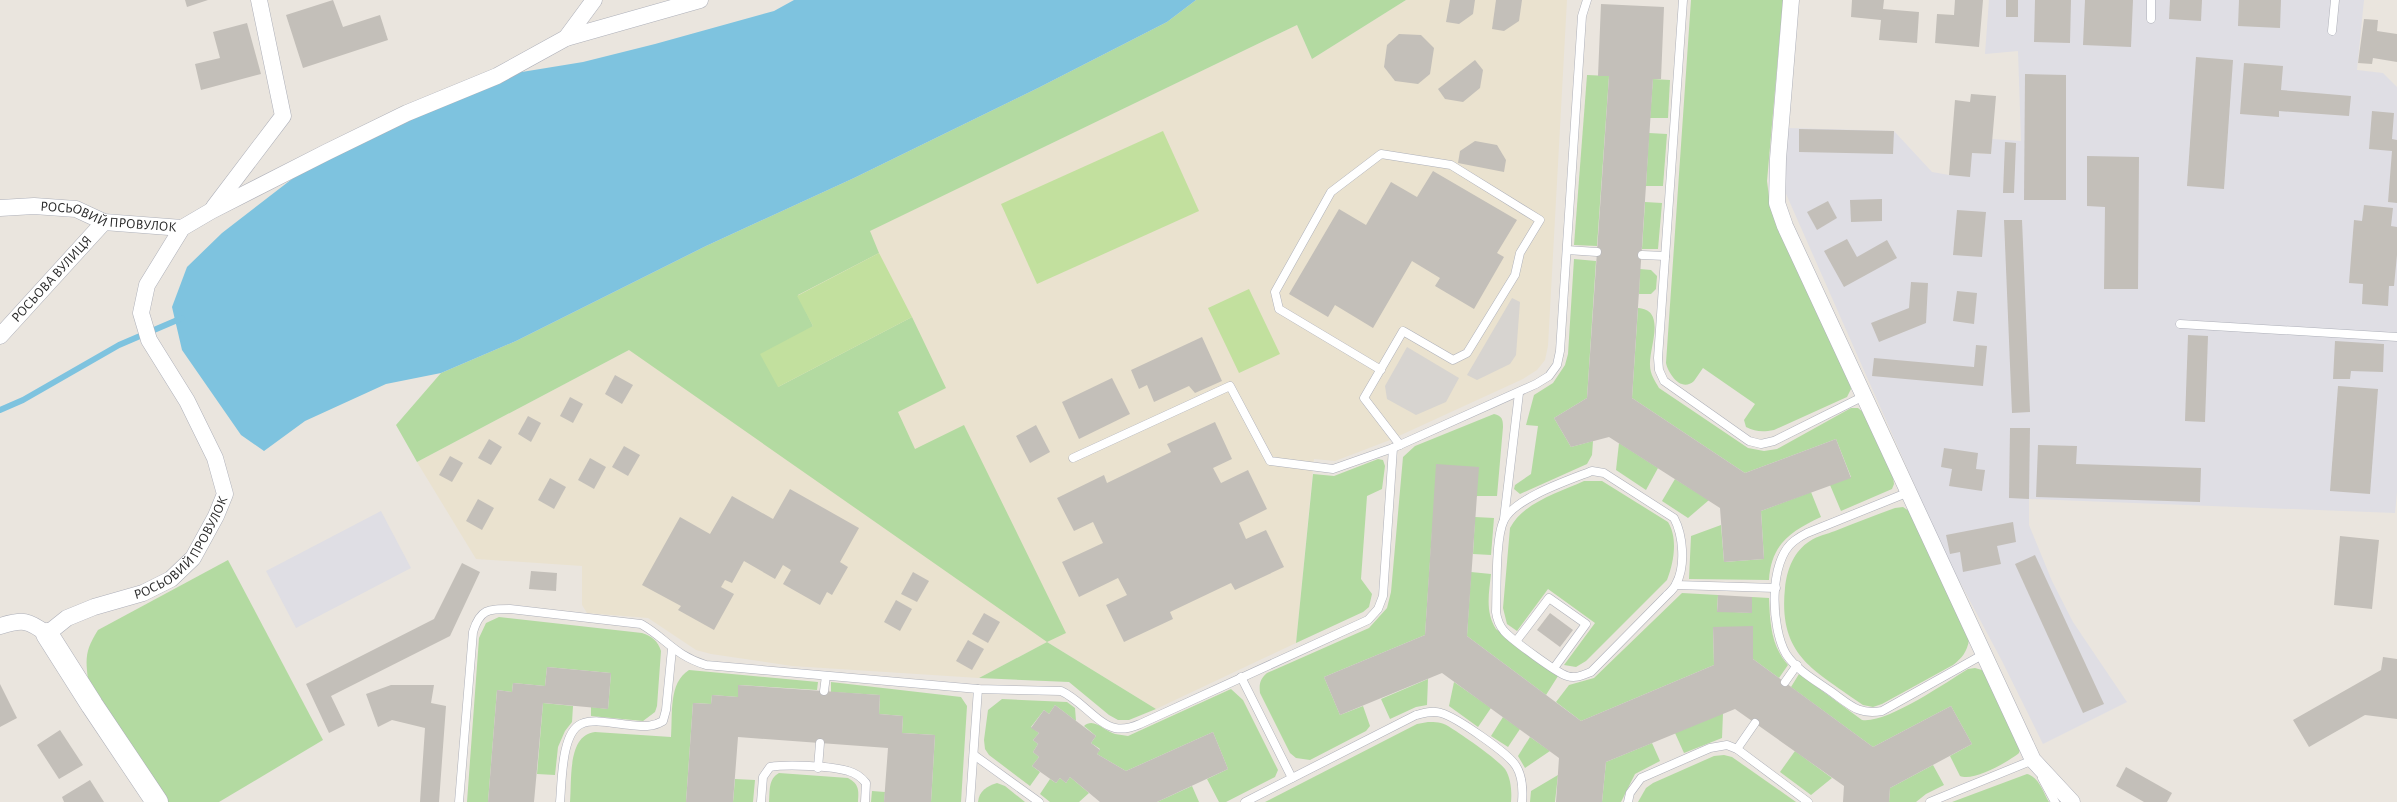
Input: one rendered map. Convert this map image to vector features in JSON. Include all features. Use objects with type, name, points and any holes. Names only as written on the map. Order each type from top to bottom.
[{"type":"street","points":[[211,211],[283,116],[259,0]]},
{"type":"street","points":[[566,38],[594,0]]},
{"type":"street","points":[[182,228],[211,211],[407,113],[497,76],[566,38],[700,0]]},
{"type":"street","points":[[1791,0],[1778,159],[1777,203],[1785,226],[2033,760],[2072,802]]},
{"type":"street","name":"РОСЬОВИЙ ПРОВУЛОК","points":[[0,208],[34,206],[76,209],[104,222],[182,228],[147,285],[141,314],[149,340],[187,401],[215,458],[225,494],[216,516],[193,558],[171,579],[143,593],[94,607],[67,618],[48,634]]},
{"type":"street","name":"РОСЬОВА ВУЛИЦЯ","points":[[0,336],[104,222]]},
{"type":"street","points":[[0,626],[19,620],[33,623],[48,634],[92,705],[157,802]]},
{"type":"lane","points":[[1073,458],[1230,386],[1270,462],[1333,469],[1397,446],[1519,393],[1549,376],[1557,365],[1560,351],[1582,16],[1587,0]]},
{"type":"lane","points":[[1683,0],[1658,358],[1664,382],[1749,441],[1761,444],[1774,440],[1864,396]]},
{"type":"lane","points":[[2150,19],[2151,0]]},
{"type":"lane","points":[[2332,31],[2335,0]]},
{"type":"lane","points":[[459,802],[473,632],[482,614],[488,610],[510,609],[641,624],[657,633],[672,649],[688,659],[706,664],[978,689],[1061,691],[1073,696],[1103,722],[1115,728],[1128,728],[1140,724],[1368,620],[1378,609],[1383,596],[1397,446],[1364,398],[1381,370],[1403,331],[1453,360],[1467,353],[1514,275],[1520,253],[1540,220],[1451,165],[1380,154],[1331,192],[1275,292],[1280,309],[1381,370]]},
{"type":"lane","points":[[1567,250],[1597,252]]},
{"type":"lane","points":[[1642,255],[1665,256]]},
{"type":"lane","points":[[2180,324],[2397,336]]},
{"type":"lane","points":[[1504,519],[1515,508],[1532,497],[1592,470],[1604,473],[1674,518],[1680,529],[1681,542],[1681,570],[1676,585],[1591,672],[1576,678],[1566,676],[1505,632],[1497,622],[1496,612],[1500,534],[1504,519],[1519,393]]},
{"type":"lane","points":[[1909,492],[1807,533],[1793,541],[1784,554],[1778,570],[1774,609],[1778,633],[1786,654],[1797,665],[1856,709],[1868,714],[1882,711],[1984,654]]},
{"type":"lane","points":[[1676,585],[1776,588]]},
{"type":"lane","points":[[1517,640],[1549,598],[1586,624],[1554,668]]},
{"type":"lane","points":[[560,802],[566,748],[571,734],[581,724],[595,722],[653,727],[662,721],[666,710],[672,649]]},
{"type":"lane","points":[[1785,682],[1797,665]]},
{"type":"lane","points":[[824,691],[826,676]]},
{"type":"lane","points":[[1241,677],[1292,778]]},
{"type":"lane","points":[[970,802],[978,689]]},
{"type":"lane","points":[[1245,802],[1416,715],[1440,712],[1452,717],[1510,757],[1521,776],[1523,790],[1522,802]]},
{"type":"lane","points":[[1737,750],[1755,723]]},
{"type":"lane","points":[[818,768],[820,743]]},
{"type":"lane","points":[[1628,802],[1630,793],[1641,778],[1719,746],[1727,745],[1737,750],[1808,802]]},
{"type":"lane","points":[[974,755],[1038,802]]},
{"type":"lane","points":[[1930,802],[2033,760],[2055,802]]},
{"type":"lane","points":[[761,802],[763,778],[770,767],[781,765],[848,770],[859,775],[866,784],[865,802]]},
{"type":"shaded area","points":[[1406,0],[1567,0],[1548,346],[1545,360],[1537,370],[1523,379],[1390,440],[1335,461],[1314,459],[1296,643],[1156,709],[1047,642],[979,678],[792,666],[711,654],[696,650],[648,618],[587,613],[582,605],[582,566],[476,559],[417,462],[629,350],[869,231],[1297,25],[1312,59]]},
{"type":"shaded area","points":[[1989,0],[2364,0],[2357,70],[2383,73],[2397,87],[2397,492],[2395,513],[2029,499],[2029,525],[2052,581],[2073,622],[2127,702],[2043,744],[2002,661],[1946,556],[1783,187],[1788,128],[1894,131],[1932,172],[1949,175],[1972,153],[1991,154],[1992,139],[2021,141],[2018,51],[1985,54]]},
{"type":"shaded area","points":[[1512,298],[1520,302],[1516,355],[1510,364],[1477,380],[1467,375]]},
{"type":"shaded area","points":[[1407,347],[1459,378],[1446,402],[1416,415],[1387,399],[1385,386]]},
{"type":"shaded area","points":[[381,511],[411,568],[296,628],[266,571]]},
{"type":"green space","points":[[1196,0],[1406,0],[1312,59],[1297,25],[870,231],[879,253],[798,295],[813,326],[778,387],[912,317],[946,388],[898,412],[915,449],[964,425],[1066,633],[1047,642],[629,350],[417,462],[396,425],[441,373],[516,341],[706,246],[854,178],[1038,88],[1167,22]]},
{"type":"green space","points":[[1691,0],[1783,0],[1767,181],[1770,205],[1850,382],[1851,389],[1847,397],[1774,430],[1760,431],[1746,427],[1744,420],[1755,404],[1703,368],[1694,381],[1684,385],[1672,376],[1666,363]]},
{"type":"green space","points":[[1587,75],[1609,76],[1597,246],[1574,245]]},
{"type":"green space","points":[[1653,79],[1670,80],[1668,118],[1650,118]]},
{"type":"green space","points":[[1163,131],[1199,211],[1037,284],[1001,204]]},
{"type":"green space","points":[[1649,133],[1667,134],[1663,186],[1646,186]]},
{"type":"green space","points":[[1645,202],[1662,203],[1658,249],[1642,249]]},
{"type":"green space","points":[[879,253],[912,317],[778,387],[760,354],[813,326],[797,296]]},
{"type":"green space","points":[[1574,259],[1596,261],[1587,398],[1554,418],[1571,447],[1593,441],[1592,455],[1587,464],[1520,494],[1514,489],[1515,485],[1531,474],[1538,426],[1526,425],[1534,395],[1553,383],[1565,365],[1568,354]]},
{"type":"green space","points":[[1640,269],[1651,270],[1657,276],[1656,289],[1651,294],[1639,294]]},
{"type":"green space","points":[[1249,289],[1280,354],[1239,373],[1208,308]]},
{"type":"green space","points":[[1638,308],[1647,310],[1652,315],[1654,322],[1650,368],[1659,388],[1748,448],[1764,451],[1777,449],[1851,408],[1858,408],[1863,412],[1893,477],[1894,484],[1892,489],[1841,511],[1830,485],[1851,477],[1836,439],[1745,473],[1632,398]]},
{"type":"green space","points":[[1494,414],[1500,417],[1503,424],[1497,496],[1477,496],[1432,532],[1425,635],[1324,677],[1340,715],[1363,706],[1370,726],[1366,731],[1310,760],[1296,758],[1290,753],[1260,693],[1261,680],[1267,673],[1369,628],[1387,608],[1391,592],[1403,457],[1415,446]]},
{"type":"green space","points":[[1619,443],[1658,468],[1646,490],[1616,470]]},
{"type":"green space","points":[[1378,459],[1383,460],[1385,466],[1382,489],[1367,496],[1361,579],[1372,594],[1369,607],[1363,612],[1296,643],[1313,474],[1334,476]]},
{"type":"green space","points":[[1675,479],[1709,500],[1688,518],[1662,501]]},
{"type":"green space","points":[[1584,481],[1602,481],[1668,522],[1673,535],[1674,550],[1672,566],[1667,580],[1586,661],[1576,667],[1564,665],[1595,623],[1548,589],[1517,631],[1507,624],[1503,608],[1510,528],[1524,511],[1542,499]]},
{"type":"green space","points":[[1811,492],[1821,517],[1800,528],[1784,540],[1774,557],[1769,580],[1689,579],[1691,536],[1721,525],[1724,562],[1764,559],[1761,511]]},
{"type":"green space","points":[[1903,507],[1909,511],[1969,640],[1964,654],[1953,665],[1882,704],[1873,707],[1863,705],[1829,682],[1803,659],[1794,646],[1787,630],[1784,611],[1786,581],[1792,561],[1804,545],[1813,539],[1895,508]]},
{"type":"green space","points":[[1475,517],[1494,518],[1491,555],[1473,554]]},
{"type":"green space","points":[[228,560],[323,740],[219,802],[168,802],[88,679],[87,653],[98,630]]},
{"type":"green space","points":[[1471,572],[1491,574],[1489,609],[1490,616],[1496,629],[1558,676],[1546,695],[1467,636]]},
{"type":"green space","points":[[1682,593],[1718,595],[1717,611],[1751,613],[1752,597],[1769,598],[1772,634],[1782,658],[1788,665],[1779,678],[1753,659],[1753,627],[1713,627],[1714,665],[1581,721],[1556,702],[1569,685],[1594,678]]},
{"type":"green space","points":[[499,617],[642,633],[649,636],[654,639],[661,651],[657,706],[655,712],[643,721],[591,716],[591,707],[608,709],[611,673],[547,667],[545,686],[513,683],[512,692],[497,690],[488,802],[467,802],[479,638],[486,623]]},
{"type":"green space","points":[[1047,642],[1156,709],[1129,720],[1118,720],[1109,715],[1069,682],[979,678]]},
{"type":"green space","points":[[1975,668],[1982,670],[1986,675],[2020,748],[2019,753],[1999,766],[1981,774],[1966,777],[1960,776],[1950,756],[1972,744],[1951,706],[1873,747],[1791,687],[1799,674],[1862,720],[1873,720],[1900,709],[1968,669]]},
{"type":"green space","points":[[689,670],[818,682],[817,690],[739,685],[738,697],[712,695],[711,704],[693,703],[686,802],[570,802],[571,771],[575,750],[580,741],[586,735],[595,732],[671,737],[672,710],[675,691],[682,676]]},
{"type":"green space","points":[[1428,679],[1427,705],[1416,707],[1390,719],[1381,699]]},
{"type":"green space","points":[[831,682],[961,697],[967,706],[961,802],[931,802],[935,735],[902,733],[903,716],[879,714],[880,695],[831,692]]},
{"type":"green space","points":[[1454,682],[1491,708],[1478,727],[1449,706]]},
{"type":"green space","points":[[1231,689],[1243,700],[1278,770],[1275,777],[1226,802],[1219,802],[1207,779],[1228,769],[1213,732],[1126,771],[1097,754],[1100,749],[1091,743],[1096,736],[1084,726],[1092,723],[1115,734],[1128,736]]},
{"type":"green space","points":[[1002,699],[1067,702],[1075,708],[1076,721],[1055,705],[1049,714],[1044,710],[1031,727],[1039,733],[1033,740],[1038,744],[1033,752],[1039,757],[1032,766],[1040,772],[1030,786],[989,755],[985,749],[984,740],[988,710]]},
{"type":"green space","points":[[543,703],[573,706],[572,722],[565,731],[558,747],[555,775],[537,774]]},
{"type":"green space","points":[[1723,713],[1722,738],[1684,753],[1675,733]]},
{"type":"green space","points":[[1503,717],[1520,729],[1508,747],[1491,736]]},
{"type":"green space","points":[[1428,722],[1441,723],[1448,726],[1478,746],[1500,764],[1505,769],[1510,781],[1511,802],[1265,802],[1417,724]]},
{"type":"green space","points":[[1530,737],[1550,751],[1525,768],[1518,756]]},
{"type":"green space","points":[[1652,743],[1660,761],[1635,774],[1621,802],[1602,802],[1606,762]]},
{"type":"green space","points":[[1795,751],[1832,778],[1811,795],[1780,772]]},
{"type":"green space","points":[[1724,755],[1732,757],[1796,802],[1638,802],[1646,788],[1653,783],[1714,756]]},
{"type":"green space","points":[[1933,765],[1944,785],[1926,794],[1916,802],[1889,802],[1890,788]]},
{"type":"green space","points":[[779,773],[848,778],[858,788],[858,802],[769,802],[771,782]]},
{"type":"green space","points":[[2027,774],[2035,778],[2049,802],[1952,802]]},
{"type":"green space","points":[[1558,775],[1555,802],[1530,802],[1531,791]]},
{"type":"green space","points":[[1070,777],[1089,793],[1079,802],[1050,802],[1040,794],[1050,779],[1056,783],[1060,778],[1066,783]]},
{"type":"green space","points":[[735,779],[755,780],[753,802],[733,802]]},
{"type":"green space","points":[[997,783],[1005,786],[1025,802],[978,802],[980,795],[984,790]]},
{"type":"green space","points":[[1192,786],[1199,802],[1157,802]]},
{"type":"green space","points":[[872,791],[885,792],[884,802],[871,802]]},
{"type":"water","points":[[794,0],[1196,0],[1167,22],[1038,88],[854,178],[706,246],[516,341],[441,373],[386,384],[305,421],[264,451],[241,435],[182,350],[172,307],[187,267],[222,233],[327,152],[497,76],[583,62],[655,44],[774,11]]},
{"type":"building","points":[[185,0],[208,0],[187,7]]},
{"type":"building","points":[[333,0],[343,27],[380,15],[388,40],[303,68],[286,15]]},
{"type":"building","points":[[1450,0],[1475,0],[1473,14],[1459,24],[1446,22]]},
{"type":"building","points":[[1496,0],[1522,0],[1519,21],[1504,31],[1492,29]]},
{"type":"building","points":[[1852,0],[1884,0],[1883,9],[1919,12],[1917,43],[1879,40],[1881,20],[1851,17]]},
{"type":"building","points":[[1955,0],[1983,0],[1979,47],[1935,43],[1937,14],[1954,15]]},
{"type":"building","points":[[2006,0],[2018,0],[2018,17],[2006,17]]},
{"type":"building","points":[[2035,0],[2071,0],[2070,43],[2034,42]]},
{"type":"building","points":[[2085,0],[2133,0],[2131,47],[2083,45]]},
{"type":"building","points":[[2170,0],[2202,0],[2201,21],[2169,19]]},
{"type":"building","points":[[2239,0],[2281,0],[2280,28],[2238,26]]},
{"type":"building","points":[[1601,4],[1664,7],[1661,79],[1653,79],[1632,398],[1745,473],[1836,439],[1851,478],[1761,511],[1764,559],[1724,562],[1720,508],[1609,437],[1571,447],[1554,418],[1587,398],[1609,76],[1598,76]]},
{"type":"building","points":[[2364,19],[2378,20],[2377,31],[2397,34],[2397,62],[2373,58],[2372,64],[2358,63]]},
{"type":"building","points":[[247,23],[261,74],[201,90],[195,64],[220,58],[213,32]]},
{"type":"building","points":[[1399,34],[1421,35],[1434,48],[1430,74],[1418,84],[1395,81],[1384,67],[1387,45]]},
{"type":"building","points":[[2196,57],[2233,60],[2224,189],[2187,186]]},
{"type":"building","points":[[1475,60],[1483,70],[1480,88],[1463,102],[1445,99],[1438,89]]},
{"type":"building","points":[[2244,63],[2283,66],[2281,90],[2351,96],[2349,116],[2279,111],[2279,117],[2240,114]]},
{"type":"building","points":[[2025,74],[2066,75],[2066,200],[2024,200]]},
{"type":"building","points":[[1971,94],[1996,96],[1991,154],[1972,153],[1970,177],[1949,175],[1955,100],[1970,102]]},
{"type":"building","points":[[2372,111],[2394,113],[2392,139],[2397,140],[2397,203],[2388,202],[2392,151],[2369,149]]},
{"type":"building","points":[[1799,129],[1894,131],[1893,154],[1799,152]]},
{"type":"building","points":[[1475,141],[1497,145],[1506,160],[1504,172],[1458,163],[1460,151]]},
{"type":"building","points":[[2005,142],[2016,143],[2014,193],[2003,193]]},
{"type":"building","points":[[2087,156],[2139,157],[2138,289],[2104,289],[2105,207],[2087,206]]},
{"type":"building","points":[[1433,171],[1517,220],[1497,253],[1504,257],[1474,309],[1435,286],[1440,278],[1412,261],[1373,328],[1335,305],[1328,317],[1289,294],[1339,209],[1366,225],[1391,182],[1417,197]]},
{"type":"building","points":[[1882,199],[1882,221],[1851,222],[1850,200]]},
{"type":"building","points":[[1828,201],[1837,218],[1817,230],[1807,212]]},
{"type":"building","points":[[2364,205],[2393,208],[2391,226],[2397,227],[2397,255],[2394,286],[2389,286],[2388,306],[2362,304],[2363,284],[2349,283],[2354,220],[2362,221]]},
{"type":"building","points":[[1957,210],[1986,212],[1982,257],[1953,255]]},
{"type":"building","points":[[2004,220],[2022,220],[2030,412],[2012,413]]},
{"type":"building","points":[[1847,239],[1857,257],[1887,240],[1897,258],[1844,287],[1824,251]]},
{"type":"building","points":[[1911,282],[1928,283],[1926,323],[1879,342],[1871,323],[1909,308]]},
{"type":"building","points":[[1957,291],[1977,293],[1974,324],[1953,321]]},
{"type":"building","points":[[2188,335],[2208,336],[2205,422],[2185,421]]},
{"type":"building","points":[[1202,337],[1222,381],[1195,393],[1189,386],[1154,402],[1147,385],[1139,389],[1131,370]]},
{"type":"building","points":[[2335,341],[2384,344],[2383,372],[2351,371],[2350,379],[2333,379]]},
{"type":"building","points":[[1976,345],[1987,346],[1983,386],[1872,376],[1874,358],[1974,367]]},
{"type":"building","points":[[615,375],[633,385],[622,404],[605,394]]},
{"type":"building","points":[[1112,378],[1130,414],[1079,439],[1062,402]]},
{"type":"building","points":[[2338,386],[2378,389],[2370,494],[2330,491]]},
{"type":"building","points":[[570,397],[583,404],[573,423],[560,416]]},
{"type":"building","points":[[528,416],[541,423],[531,442],[518,434]]},
{"type":"building","points":[[1215,422],[1232,459],[1213,468],[1221,483],[1248,470],[1267,509],[1239,523],[1246,539],[1266,530],[1284,567],[1235,590],[1231,583],[1170,612],[1173,619],[1124,642],[1106,605],[1127,595],[1118,578],[1079,597],[1062,562],[1103,543],[1093,522],[1074,531],[1057,498],[1104,475],[1107,483],[1171,452],[1167,444]]},
{"type":"building","points":[[1036,425],[1050,452],[1030,463],[1016,436]]},
{"type":"building","points":[[2010,428],[2030,428],[2029,499],[2009,498]]},
{"type":"building","points":[[489,439],[502,447],[491,465],[478,458]]},
{"type":"building","points":[[2038,445],[2077,446],[2076,464],[2201,468],[2200,502],[2036,497]]},
{"type":"building","points":[[624,446],[640,455],[628,476],[612,467]]},
{"type":"building","points":[[1944,448],[1978,453],[1976,469],[1985,470],[1982,491],[1949,486],[1952,469],[1941,467]]},
{"type":"building","points":[[450,456],[463,463],[452,482],[439,475]]},
{"type":"building","points":[[590,458],[606,467],[594,489],[578,480]]},
{"type":"building","points":[[1436,464],[1479,467],[1467,636],[1581,721],[1714,665],[1713,627],[1753,626],[1753,659],[1873,747],[1951,706],[1972,744],[1890,788],[1889,802],[1843,802],[1844,786],[1735,709],[1606,762],[1602,802],[1556,802],[1559,758],[1442,673],[1340,715],[1324,677],[1425,635]]},
{"type":"building","points":[[550,478],[566,487],[554,509],[538,500]]},
{"type":"building","points":[[790,489],[859,528],[840,562],[848,567],[832,595],[827,592],[820,605],[783,584],[791,570],[783,565],[775,579],[744,561],[732,583],[725,580],[721,587],[734,594],[714,630],[678,610],[681,606],[642,585],[680,517],[710,534],[732,496],[773,519]]},
{"type":"building","points":[[478,499],[494,508],[482,530],[466,521]]},
{"type":"building","points":[[2013,522],[2016,542],[1997,546],[2001,564],[1963,572],[1960,552],[1950,554],[1946,535]]},
{"type":"building","points":[[2340,536],[2379,540],[2372,609],[2334,605]]},
{"type":"building","points":[[2035,555],[2104,704],[2083,713],[2015,564]]},
{"type":"building","points":[[462,563],[480,572],[450,636],[331,696],[345,725],[329,733],[306,684],[434,619]]},
{"type":"building","points":[[531,571],[557,573],[556,591],[529,589]]},
{"type":"building","points":[[913,572],[929,581],[917,602],[901,594]]},
{"type":"building","points":[[1718,595],[1752,597],[1752,613],[1717,612]]},
{"type":"building","points":[[896,600],[912,609],[900,631],[884,622]]},
{"type":"building","points":[[984,613],[1000,622],[988,643],[972,634]]},
{"type":"building","points":[[1550,613],[1573,630],[1560,647],[1537,630]]},
{"type":"building","points":[[968,640],[984,649],[972,670],[956,661]]},
{"type":"building","points":[[2383,657],[2397,659],[2397,719],[2365,715],[2309,747],[2293,720],[2381,670]]},
{"type":"building","points":[[547,667],[611,673],[608,709],[543,703],[534,802],[488,802],[497,690],[512,692],[513,683],[545,686]]},
{"type":"building","points":[[0,684],[17,718],[0,727]]},
{"type":"building","points":[[391,685],[434,685],[431,703],[446,706],[439,802],[420,802],[425,728],[392,720],[378,727],[366,694]]},
{"type":"building","points":[[738,685],[880,695],[879,714],[903,716],[902,733],[935,735],[931,802],[884,802],[888,748],[738,737],[733,802],[686,802],[693,703],[711,704],[712,695],[738,697]]},
{"type":"building","points":[[1055,705],[1096,736],[1091,743],[1100,750],[1097,754],[1126,771],[1213,732],[1228,769],[1157,802],[1100,802],[1070,777],[1066,783],[1060,778],[1056,783],[1032,766],[1039,757],[1033,752],[1038,744],[1033,740],[1039,733],[1031,728],[1044,710],[1049,714]]},
{"type":"building","points":[[60,730],[83,765],[59,779],[37,745]]},
{"type":"building","points":[[2126,767],[2172,793],[2167,802],[2144,802],[2116,786]]},
{"type":"building","points":[[90,780],[104,802],[64,802],[62,797]]},
{"type":"waterway","points":[[0,410],[23,400],[119,345],[182,318]]}]
